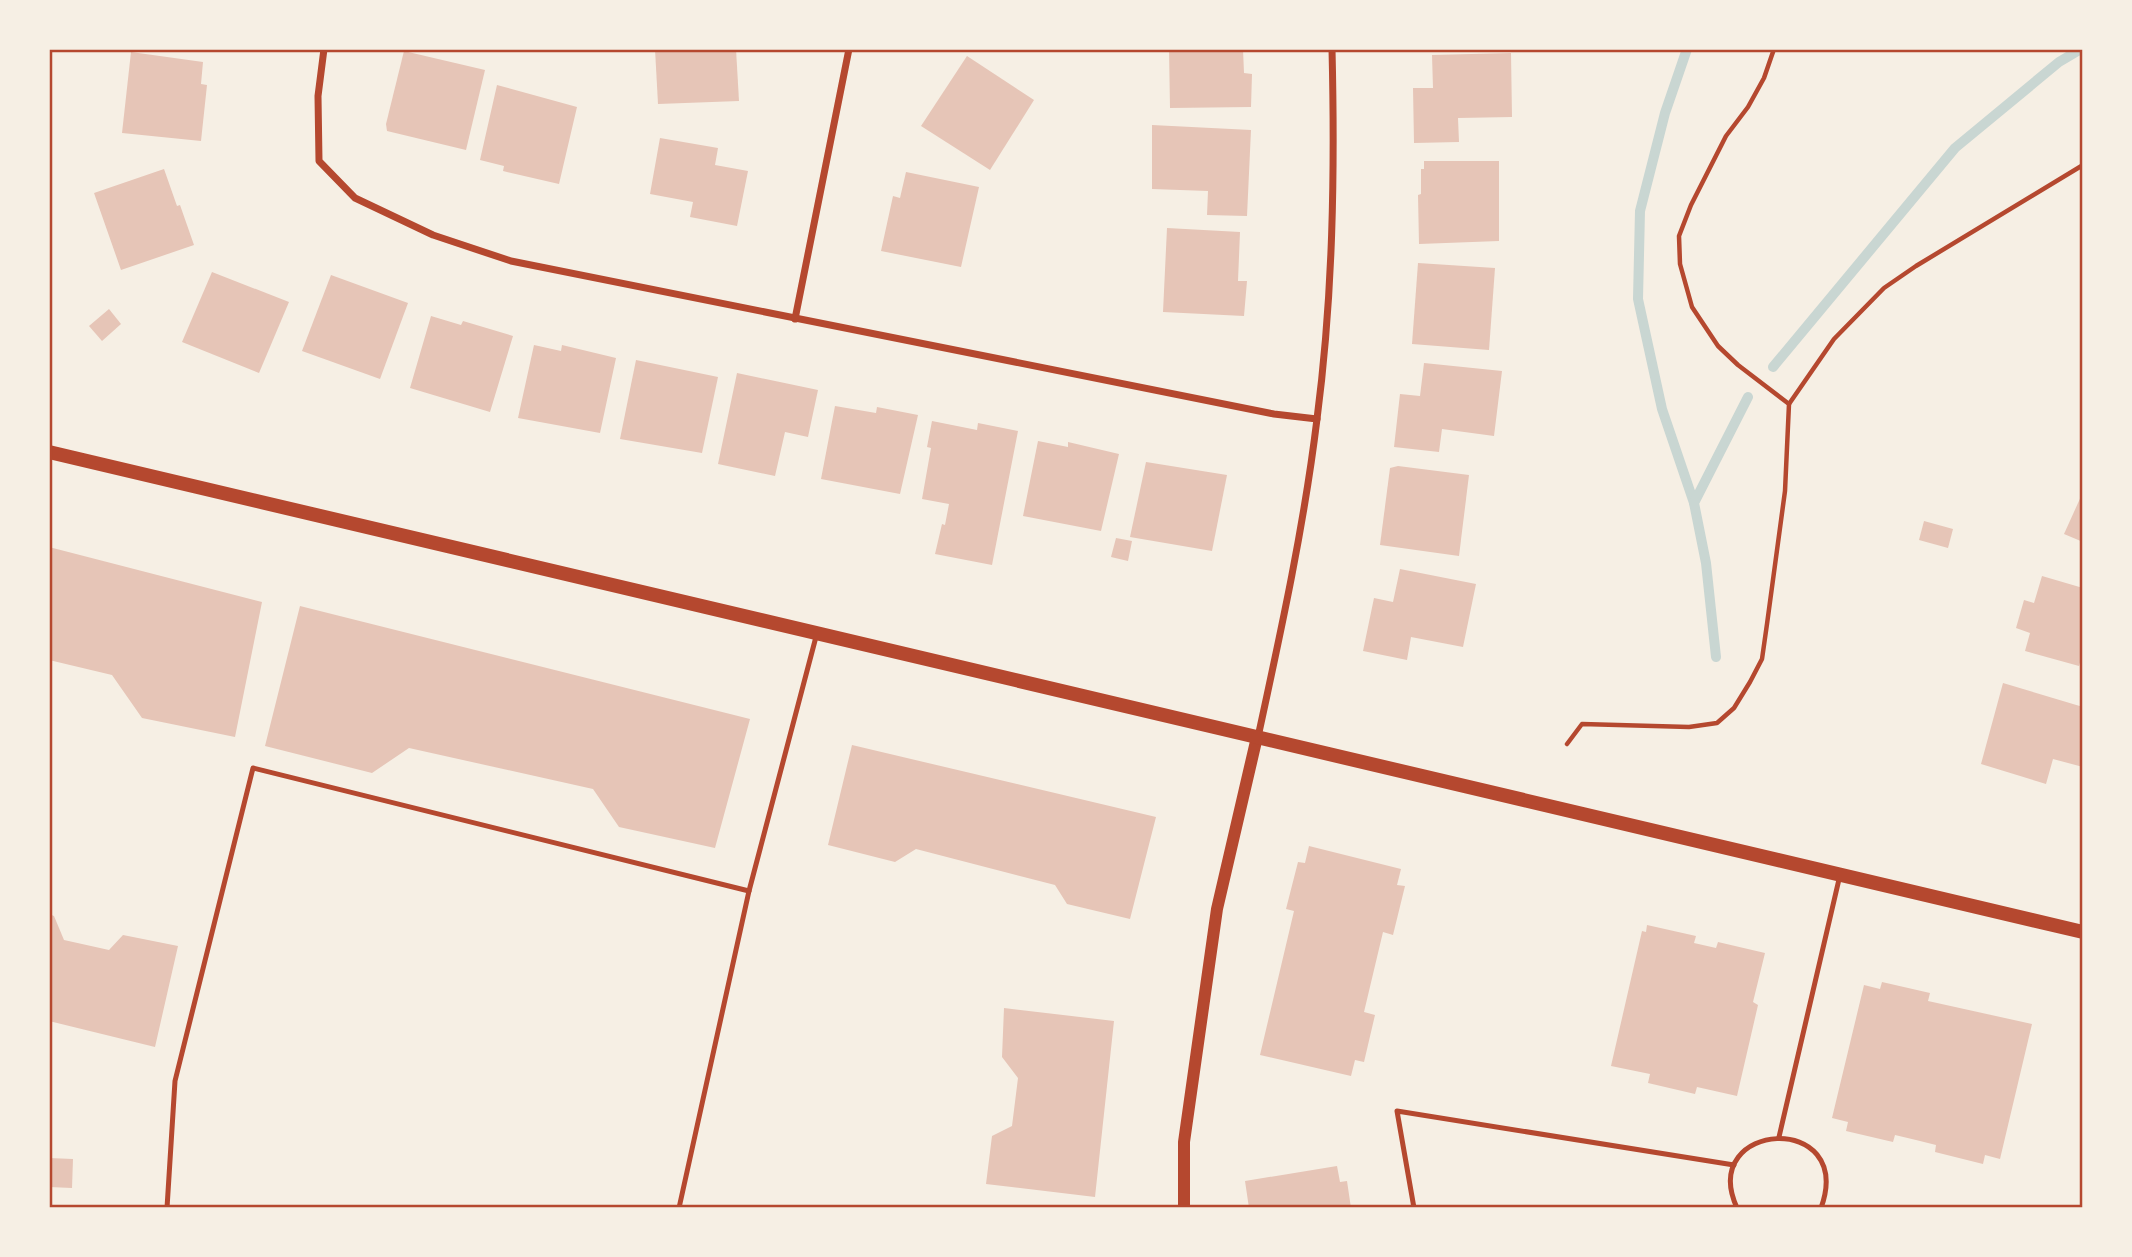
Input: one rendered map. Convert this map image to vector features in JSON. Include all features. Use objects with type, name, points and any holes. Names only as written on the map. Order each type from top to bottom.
[{"type":"main road","points":[[49,452],[2083,932]]},
{"type":"street","points":[[324,49],[318,96],[319,162],[355,198],[433,235],[511,261],[1274,414],[1317,419]]},
{"type":"street","points":[[795,319],[849,49]]},
{"type":"street","points":[[1184,1208],[1184,1142],[1217,909],[1295,565],[1317,419],[1330,294],[1335,160],[1332,49]]},
{"type":"lane","points":[[679,1208],[748,891],[817,634]]},
{"type":"lane","points":[[167,1208],[175,1081],[253,768],[748,891]]},
{"type":"lane","points":[[1779,1137],[1840,875]]},
{"type":"lane","points":[[1414,1208],[1397,1111],[1734,1165]]},
{"type":"lane","points":[[1737,1208],[1732,1198],[1730,1181],[1734,1165],[1752,1144],[1779,1137],[1809,1147],[1820,1160],[1825,1175],[1826,1192],[1821,1208]]},
{"type":"path","points":[[1774,49],[1759,87],[1726,136],[1691,205],[1679,236],[1680,264],[1692,307],[1718,346],[1789,404]]},
{"type":"path","points":[[1567,744],[1582,724],[1689,727],[1717,723],[1734,708],[1762,659],[1785,491],[1789,404],[1834,339],[1884,288],[2083,165]]},
{"type":"building","points":[[655,49],[736,49],[739,101],[658,104]]},
{"type":"building","points":[[1169,49],[1243,49],[1244,73],[1252,74],[1251,107],[1170,108]]},
{"type":"building","points":[[404,51],[485,70],[466,150],[387,131],[386,124]]},
{"type":"building","points":[[131,52],[203,62],[201,84],[207,85],[201,141],[122,133]]},
{"type":"building","points":[[1511,53],[1512,117],[1458,118],[1459,142],[1414,143],[1413,88],[1433,88],[1432,55]]},
{"type":"building","points":[[967,56],[1034,100],[990,170],[921,126]]},
{"type":"building","points":[[497,85],[577,107],[559,184],[503,171],[504,166],[480,160]]},
{"type":"building","points":[[1152,125],[1251,130],[1247,216],[1207,215],[1208,191],[1152,189]]},
{"type":"building","points":[[660,138],[718,148],[715,165],[748,171],[737,226],[690,217],[693,202],[650,194]]},
{"type":"building","points":[[1424,161],[1499,161],[1499,241],[1419,244],[1418,195],[1421,194],[1421,169],[1424,169]]},
{"type":"building","points":[[164,169],[194,245],[121,270],[94,193]]},
{"type":"building","points":[[906,172],[979,187],[961,267],[881,251],[893,196],[900,198]]},
{"type":"building","points":[[1167,228],[1240,232],[1238,281],[1247,281],[1244,316],[1163,312]]},
{"type":"building","points":[[1418,263],[1495,268],[1489,350],[1412,344]]},
{"type":"building","points":[[212,272],[289,302],[259,373],[182,342]]},
{"type":"building","points":[[331,275],[408,303],[380,379],[302,351]]},
{"type":"building","points":[[109,309],[121,324],[102,341],[89,326]]},
{"type":"building","points":[[431,316],[461,325],[463,321],[513,336],[490,412],[410,388]]},
{"type":"building","points":[[534,345],[561,351],[562,345],[616,358],[600,433],[518,418]]},
{"type":"building","points":[[636,360],[718,377],[702,453],[620,439]]},
{"type":"building","points":[[1424,363],[1502,371],[1494,436],[1442,429],[1439,452],[1394,447],[1400,394],[1420,396]]},
{"type":"building","points":[[737,373],[818,390],[808,437],[785,432],[775,476],[718,464]]},
{"type":"building","points":[[835,406],[876,413],[877,407],[918,415],[900,494],[821,479]]},
{"type":"building","points":[[932,421],[977,430],[978,423],[1018,431],[992,565],[935,554],[949,504],[922,499],[931,448],[927,447]]},
{"type":"building","points":[[1038,441],[1068,447],[1068,442],[1119,454],[1101,531],[1023,516]]},
{"type":"building","points":[[1146,462],[1227,475],[1212,551],[1130,537]]},
{"type":"building","points":[[1398,466],[1469,475],[1459,556],[1380,545],[1390,468]]},
{"type":"building","points":[[2083,492],[2083,542],[2064,534]]},
{"type":"building","points":[[1924,521],[1953,529],[1948,548],[1919,540]]},
{"type":"building","points":[[1116,538],[1132,541],[1128,561],[1111,557]]},
{"type":"building","points":[[49,547],[262,602],[235,737],[142,718],[112,675],[49,660]]},
{"type":"building","points":[[1400,569],[1476,584],[1463,647],[1411,637],[1407,660],[1363,651],[1374,598],[1393,602]]},
{"type":"building","points":[[2042,576],[2083,588],[2083,660],[2081,659],[2079,666],[2025,651],[2030,633],[2016,628],[2024,600],[2034,603]]},
{"type":"building","points":[[300,606],[750,719],[715,848],[619,827],[593,789],[409,748],[372,773],[265,746]]},
{"type":"building","points":[[2003,683],[2083,707],[2083,767],[2053,759],[2046,784],[1981,764]]},
{"type":"building","points":[[852,745],[1156,817],[1130,919],[1067,904],[1055,885],[916,849],[895,862],[828,845]]},
{"type":"building","points":[[1309,846],[1401,869],[1397,885],[1405,886],[1393,935],[1383,932],[1364,1012],[1375,1015],[1364,1062],[1355,1060],[1351,1076],[1260,1055],[1294,911],[1286,909],[1298,862],[1305,863]]},
{"type":"building","points":[[49,914],[54,916],[64,940],[109,950],[123,935],[178,946],[155,1047],[49,1021]]},
{"type":"building","points":[[1647,925],[1696,936],[1694,943],[1716,948],[1718,942],[1765,953],[1753,1002],[1758,1005],[1737,1096],[1697,1087],[1695,1094],[1648,1083],[1650,1074],[1611,1066],[1642,931],[1646,932]]},
{"type":"building","points":[[1882,982],[1930,993],[1928,1001],[2032,1024],[2000,1159],[1985,1155],[1983,1164],[1935,1152],[1936,1145],[1916,1140],[1895,1135],[1893,1142],[1846,1131],[1848,1122],[1832,1118],[1864,985],[1880,989]]},
{"type":"building","points":[[1004,1008],[1114,1021],[1095,1197],[986,1184],[992,1136],[1012,1126],[1018,1078],[1002,1057]]},
{"type":"building","points":[[49,1158],[73,1159],[72,1188],[49,1187]]},
{"type":"building","points":[[1337,1166],[1340,1182],[1347,1181],[1351,1208],[1249,1208],[1245,1181]]},
{"type":"waterway","points":[[1687,49],[1665,113],[1640,211],[1638,299],[1662,409],[1694,503]]},
{"type":"waterway","points":[[1773,367],[1955,148],[2059,62],[2081,49]]},
{"type":"waterway","points":[[1716,657],[1706,563],[1694,503],[1748,397]]}]
